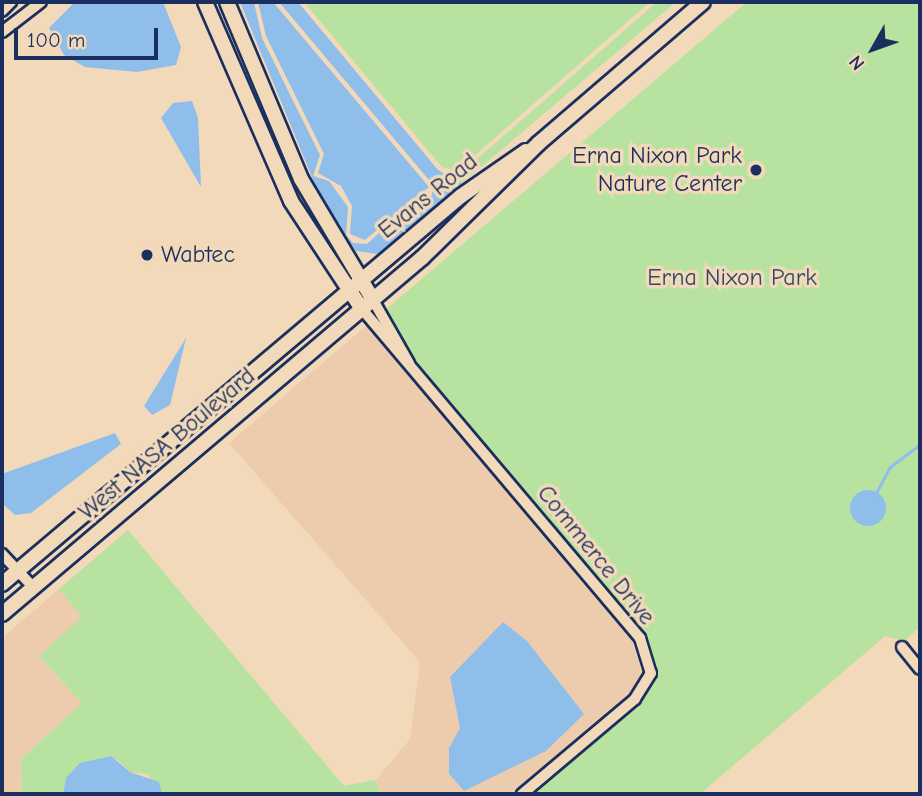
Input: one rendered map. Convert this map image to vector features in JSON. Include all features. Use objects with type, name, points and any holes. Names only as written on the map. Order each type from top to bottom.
[{"type":"main road","points":[[205,2],[282,184],[349,291],[367,304]]},
{"type":"main road","points":[[227,2],[301,179],[361,281],[367,304]]},
{"type":"main road","name":"Evans Road","points":[[349,291],[475,184],[539,143],[703,2]]},
{"type":"main road","name":"Evans Road","points":[[367,304],[500,188],[539,143]]},
{"type":"main road","name":"West NASA Boulevard","points":[[2,584],[349,291]]},
{"type":"main road","name":"West NASA Boulevard","points":[[2,614],[367,304]]},
{"type":"street","points":[[2,11],[11,2]]},
{"type":"street","points":[[2,32],[41,2]]},
{"type":"street","name":"Commerce Drive","points":[[367,304],[410,366],[640,638],[651,673],[635,699],[522,794]]},
{"type":"street","points":[[2,554],[33,587]]},
{"type":"street","points":[[902,647],[920,668]]},
{"type":"shaded area","points":[[366,326],[634,640],[646,673],[623,702],[515,794],[381,794],[376,780],[410,739],[420,662],[229,443]],"holes":[[[461,728],[464,791],[449,774],[449,748]]]},
{"type":"shaded area","points":[[59,589],[82,617],[39,656],[82,703],[21,759],[22,794],[2,794],[2,638]]},
{"type":"green space","points":[[304,2],[650,2],[457,171],[442,167]]},
{"type":"green space","points":[[657,2],[676,2],[462,183],[450,174],[459,175]]},
{"type":"green space","name":"Erna Nixon Park","points":[[747,2],[920,2],[920,627],[904,641],[885,636],[700,794],[530,794],[638,703],[656,671],[644,634],[417,365],[384,311]]},
{"type":"green space","points":[[128,530],[344,786],[375,780],[381,794],[162,794],[147,774],[130,772],[117,759],[66,778],[63,794],[22,794],[21,759],[82,703],[39,656],[82,617],[59,589]]},
{"type":"water","points":[[75,2],[163,2],[181,47],[176,65],[137,72],[85,67],[64,55],[49,28]]},
{"type":"water","points":[[240,2],[254,2],[262,38],[320,155],[313,176],[329,181],[348,207],[346,235],[353,243],[367,244],[418,197],[431,197],[434,186],[279,2],[298,2],[438,170],[462,183],[378,254],[356,251],[337,227],[316,187]]},
{"type":"water","points":[[258,2],[273,2],[429,187],[365,240],[350,234],[352,206],[341,186],[318,173],[324,154],[266,36]]},
{"type":"water","points":[[192,101],[198,118],[201,187],[161,118],[173,103]]},
{"type":"water","points":[[186,338],[170,405],[152,415],[144,406]]},
{"type":"water","points":[[115,433],[121,444],[31,513],[15,515],[2,503],[2,474]]},
{"type":"water","points":[[868,490],[881,495],[886,508],[881,521],[868,526],[855,521],[850,508],[855,495]]},
{"type":"water","points":[[503,622],[527,641],[584,714],[546,751],[464,791],[449,774],[449,748],[460,728],[450,677]]},
{"type":"water","points":[[111,756],[130,772],[159,782],[162,794],[63,794],[66,778],[80,763]]},
{"type":"waterway","points":[[875,495],[890,467],[920,444]]},
{"type":"place","name":"Erna Nixon Park Nature Center","points":[[756,170]]},
{"type":"place","name":"Wabtec","points":[[147,255]]}]
